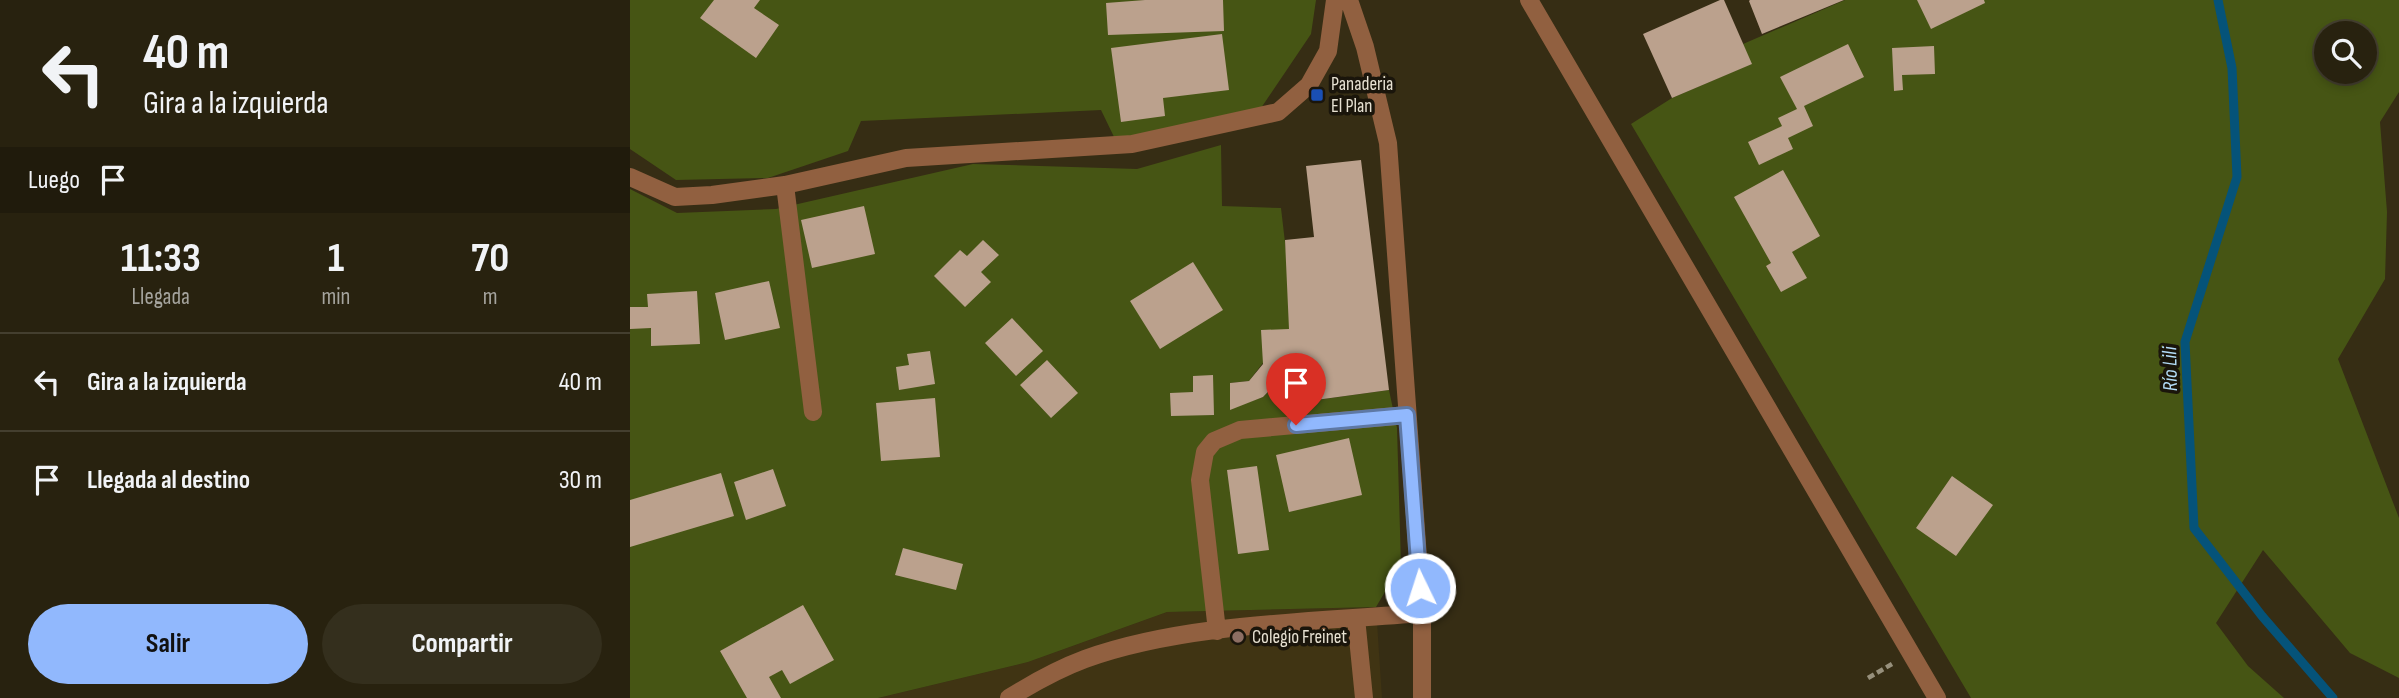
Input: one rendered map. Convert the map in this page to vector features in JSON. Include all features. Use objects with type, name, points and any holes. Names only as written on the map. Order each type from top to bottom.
[{"type":"street","points":[[630,177],[676,197],[785,185],[906,158],[1132,144],[1278,112],[1309,85],[1328,51],[1335,0]]},
{"type":"street","points":[[1349,0],[1364,47],[1388,143],[1422,613],[1422,698]]},
{"type":"street","points":[[1529,0],[1937,698]]},
{"type":"street","points":[[785,185],[813,412]]},
{"type":"street","points":[[1216,631],[1200,480],[1205,452],[1214,441],[1240,430],[1407,415]]},
{"type":"street","points":[[1009,698],[1047,675],[1085,659],[1132,646],[1216,631],[1422,613]]},
{"type":"street","points":[[1356,618],[1364,698]]},
{"type":"shaded area","name":"Colegio Freinet","points":[[1376,607],[1382,698],[878,698],[1028,662],[1167,612]]},
{"type":"green space","points":[[630,0],[1316,0],[1311,34],[1261,108],[1116,141],[1101,110],[861,121],[848,151],[768,178],[676,180],[630,149]]},
{"type":"green space","points":[[1845,0],[2399,0],[2399,92],[2380,122],[2387,212],[2385,279],[2338,359],[2399,518],[2399,678],[2350,653],[2263,550],[2216,623],[2248,666],[2284,698],[1971,698],[1631,124],[1672,98],[1751,64],[1743,44]]},
{"type":"green space","points":[[1221,145],[1222,206],[1281,208],[1289,277],[1289,329],[1249,381],[1230,383],[1230,409],[1263,397],[1289,370],[1295,403],[1389,390],[1397,428],[1401,565],[1376,607],[1167,612],[1028,662],[878,698],[630,698],[630,189],[677,213],[776,209],[973,164],[1137,169]]},
{"type":"building","points":[[714,0],[760,0],[754,8],[779,25],[756,58],[700,18]]},
{"type":"building","points":[[1223,0],[1224,31],[1108,35],[1106,3]]},
{"type":"building","points":[[1724,0],[1752,64],[1672,98],[1643,34]]},
{"type":"building","points":[[1750,0],[1844,0],[1762,34],[1749,1]]},
{"type":"building","points":[[1917,0],[1984,0],[1985,3],[1931,29]]},
{"type":"building","points":[[1222,34],[1229,90],[1163,98],[1165,116],[1121,122],[1111,48]]},
{"type":"building","points":[[1848,44],[1864,77],[1804,106],[1813,126],[1788,138],[1793,149],[1759,165],[1748,142],[1782,126],[1778,118],[1797,109],[1780,77]]},
{"type":"building","points":[[1934,46],[1935,74],[1902,75],[1903,90],[1894,91],[1892,48]]},
{"type":"building","points":[[1361,160],[1389,390],[1294,403],[1289,370],[1263,397],[1230,410],[1230,383],[1249,381],[1263,364],[1261,330],[1289,329],[1285,240],[1314,237],[1306,166]]},
{"type":"building","points":[[1783,170],[1820,236],[1792,252],[1807,278],[1781,292],[1766,266],[1771,263],[1734,197]]},
{"type":"building","points":[[864,206],[875,254],[812,268],[801,220]]},
{"type":"building","points":[[983,240],[999,255],[981,272],[991,282],[965,307],[934,276],[960,250],[967,256]]},
{"type":"building","points":[[1193,262],[1223,310],[1160,349],[1130,301]]},
{"type":"building","points":[[769,281],[780,328],[725,340],[715,293]]},
{"type":"building","points":[[697,291],[700,344],[651,346],[651,328],[630,329],[630,307],[648,307],[647,294]]},
{"type":"building","points":[[1012,318],[1043,351],[1016,376],[985,343]]},
{"type":"building","points":[[930,351],[935,384],[899,390],[896,367],[909,365],[907,354]]},
{"type":"building","points":[[1047,360],[1078,393],[1051,418],[1020,385]]},
{"type":"building","points":[[1213,375],[1214,415],[1171,416],[1170,393],[1193,392],[1193,376]]},
{"type":"building","points":[[935,398],[940,457],[881,461],[876,403]]},
{"type":"building","points":[[1349,438],[1362,495],[1289,512],[1276,455]]},
{"type":"building","points":[[1257,466],[1269,550],[1238,554],[1227,470]]},
{"type":"building","points":[[773,469],[786,506],[746,520],[734,482]]},
{"type":"building","points":[[721,473],[734,516],[630,547],[630,500]]},
{"type":"building","points":[[1952,476],[1993,505],[1956,556],[1916,528]]},
{"type":"building","points":[[903,548],[963,564],[956,590],[895,575]]},
{"type":"building","points":[[803,605],[834,660],[790,684],[782,670],[769,677],[781,698],[747,698],[720,651]]},
{"type":"waterway","name":"Río Lili","points":[[2218,0],[2232,68],[2237,177],[2185,342],[2194,528],[2262,616],[2333,698]]},
{"type":"place","name":"Panaderia El Plan","points":[[1317,95]]},
{"type":"place","name":"Colegio Freinet","points":[[1238,637]]},
{"type":"route","points":[[1296,425],[1407,415],[1420,588]]}]
